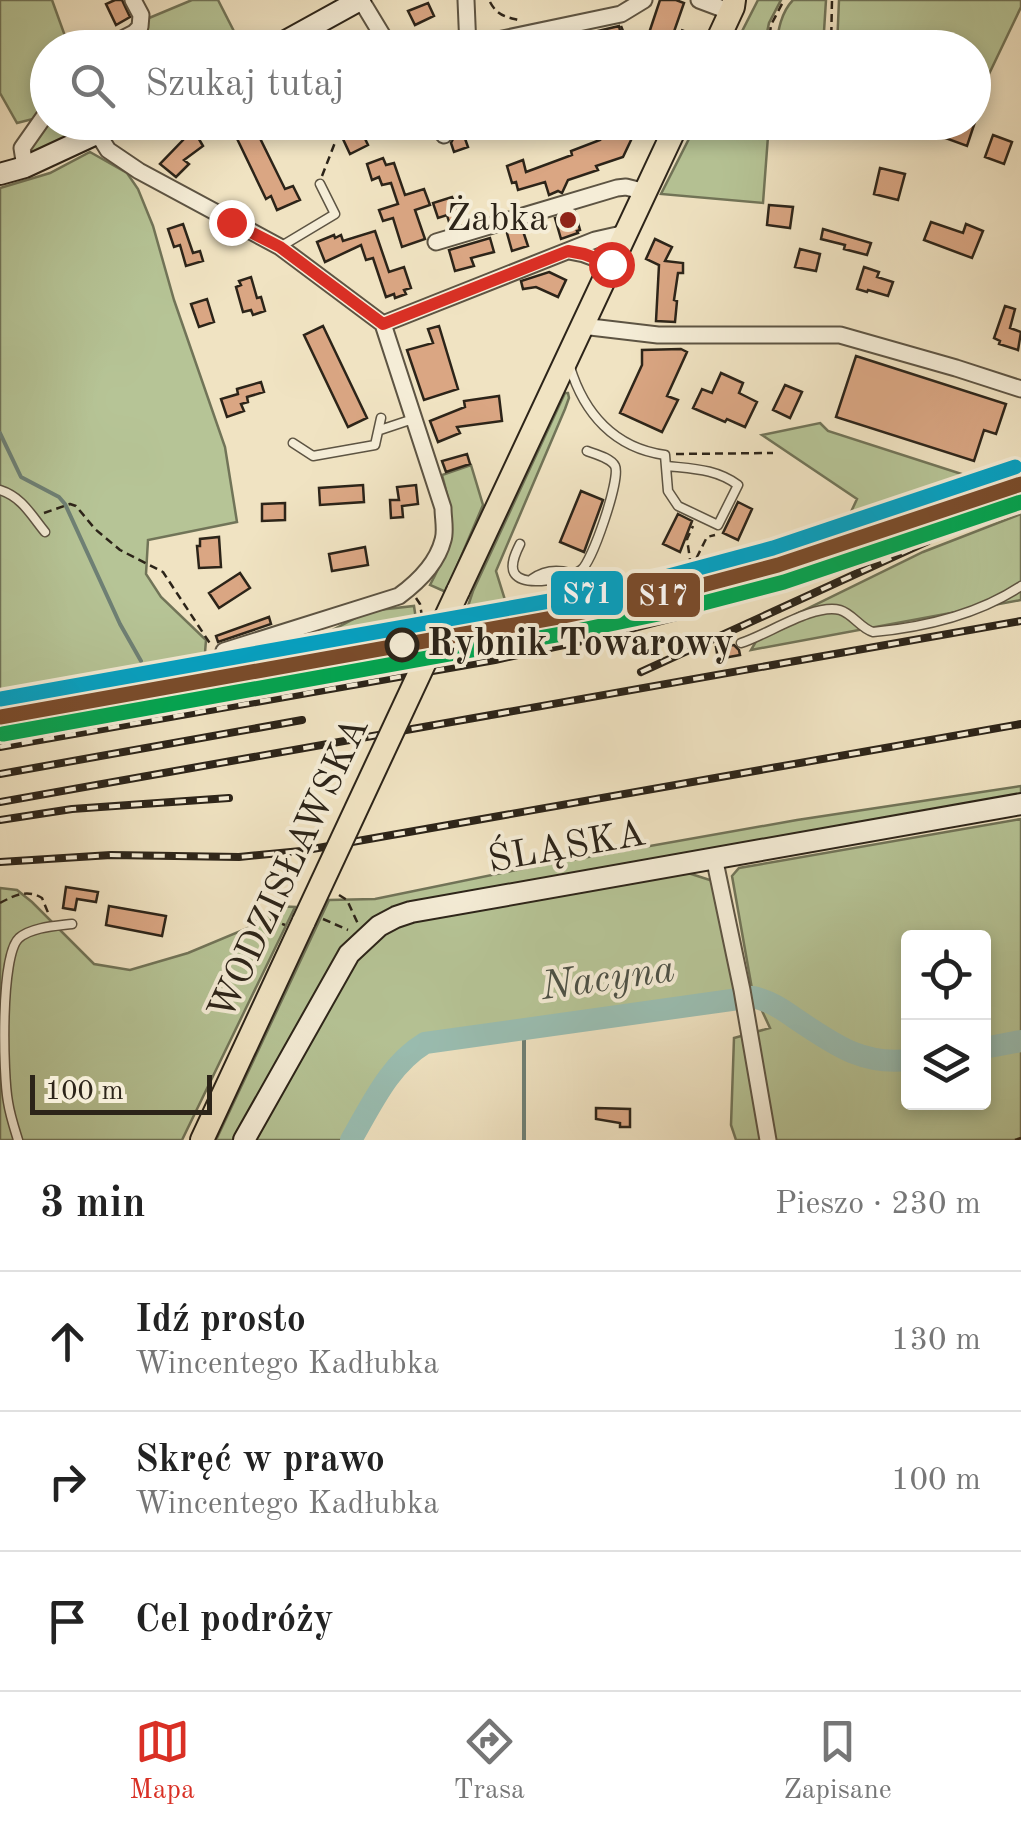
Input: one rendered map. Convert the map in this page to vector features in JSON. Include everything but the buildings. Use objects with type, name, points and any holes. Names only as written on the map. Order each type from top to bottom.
[{"type":"main road","points":[[716,30],[735,5]]},
{"type":"main road","name":"WODZISŁAWSKA","points":[[202,1140],[670,140]]},
{"type":"street","points":[[133,0],[140,15],[137,30]]},
{"type":"street","points":[[309,30],[361,0],[379,30]]},
{"type":"street","points":[[466,0],[468,30]]},
{"type":"street","points":[[543,30],[618,15],[644,0]]},
{"type":"street","points":[[699,0],[735,5]]},
{"type":"street","points":[[25,168],[22,148],[30,134]]},
{"type":"street","points":[[0,174],[25,168],[85,140]]},
{"type":"street","points":[[102,140],[108,150],[139,171],[280,247],[383,324],[443,508],[444,539],[432,565],[398,596],[224,651]]},
{"type":"street","points":[[436,242],[617,188],[646,192]]},
{"type":"street","points":[[383,324],[606,236],[626,233]]},
{"type":"street","points":[[568,251],[611,264]]},
{"type":"street","points":[[582,326],[658,335],[840,335],[1021,389]]},
{"type":"street","name":"ŚLĄSKA","points":[[244,1140],[342,966],[363,940],[387,921],[411,912],[1021,804]]},
{"type":"street","points":[[714,858],[768,1140]]},
{"type":"lane","points":[[280,247],[335,214],[320,184]]},
{"type":"lane","points":[[568,358],[585,404],[604,428],[634,446],[665,454],[668,491],[678,506],[718,525],[738,485],[714,472],[667,466]]},
{"type":"lane","points":[[293,444],[313,456],[375,445],[381,418]]},
{"type":"lane","points":[[380,430],[413,420]]},
{"type":"lane","points":[[520,544],[513,570],[519,577],[545,582],[585,566],[610,504],[615,476],[611,462],[588,451]]},
{"type":"lane","points":[[0,490],[16,498],[45,532]]},
{"type":"lane","points":[[741,642],[806,614],[832,609],[847,613],[873,632],[925,626],[950,619],[1021,586]]},
{"type":"lane","points":[[18,1140],[4,1065],[12,948],[19,938],[52,926],[72,924]]},
{"type":"path","points":[[771,30],[784,0]]},
{"type":"path","points":[[831,30],[832,0]]},
{"type":"path","points":[[490,2],[495,12],[526,22],[532,30]]},
{"type":"path","points":[[618,15],[624,30]]},
{"type":"path","points":[[320,184],[336,140]]},
{"type":"path","points":[[665,454],[773,453]]},
{"type":"path","points":[[33,516],[70,504],[78,508],[120,550],[163,572],[213,648],[224,651]]},
{"type":"path","points":[[692,567],[687,539],[699,515]]},
{"type":"path","points":[[802,530],[812,538]]},
{"type":"path","points":[[456,629],[592,605],[666,588],[666,584],[706,578],[798,550],[812,538],[828,532]]},
{"type":"path","points":[[684,580],[707,537],[719,536]]},
{"type":"path","points":[[409,588],[420,604],[424,628]]},
{"type":"path","points":[[308,655],[425,634]]},
{"type":"path","points":[[444,653],[474,648],[475,652],[456,655]]},
{"type":"path","points":[[0,904],[19,893],[40,896],[52,926]]},
{"type":"path","points":[[339,895],[352,910],[363,940]]},
{"type":"path","points":[[270,918],[340,926]]},
{"type":"path","points":[[1015,1140],[1021,1138]]},
{"type":"green space","points":[[0,0],[52,0],[63,30],[30,30],[30,120],[17,123],[0,93]]},
{"type":"green space","points":[[192,0],[218,0],[233,30],[138,30],[149,18]]},
{"type":"green space","points":[[758,0],[781,0],[768,30],[743,30]]},
{"type":"green space","points":[[793,0],[826,0],[824,30],[779,30]]},
{"type":"green space","points":[[839,0],[1021,0],[991,70],[991,30],[838,30]]},
{"type":"green space","points":[[34,140],[62,140],[31,154],[29,147]]},
{"type":"green space","points":[[688,140],[768,140],[763,203],[661,194]]},
{"type":"green space","points":[[90,152],[127,173],[153,226],[225,447],[237,522],[148,540],[146,574],[161,597],[206,640],[204,665],[147,683],[0,710],[0,188],[50,173]]},
{"type":"green space","points":[[565,393],[569,398],[565,409],[496,571],[506,603],[685,571],[666,582],[464,618],[473,591]]},
{"type":"green space","points":[[820,423],[828,431],[974,478],[975,485],[928,508],[911,506],[882,524],[857,533],[844,527],[857,499],[762,435]]},
{"type":"green space","points":[[471,465],[483,505],[446,592],[430,585],[450,532],[442,475]]},
{"type":"green space","points":[[1021,514],[1021,600],[751,650],[762,631],[923,552]]},
{"type":"green space","points":[[414,606],[417,626],[273,652],[271,647],[319,637],[369,611]]},
{"type":"green space","points":[[1021,786],[1021,798],[373,924],[238,1140],[216,1140],[329,900],[375,899],[797,820]]},
{"type":"green space","points":[[1021,819],[1021,1140],[736,1140],[731,1125],[734,1038],[770,1028],[752,989],[732,876],[739,868]]},
{"type":"green space","points":[[685,872],[713,881],[735,994],[663,1006],[667,1014],[423,1047],[406,1062],[357,1140],[253,1140],[334,996],[361,954],[386,930],[430,915]]},
{"type":"green space","points":[[0,888],[17,890],[32,902],[94,964],[130,970],[188,953],[248,928],[273,906],[295,907],[182,1140],[0,1140]]},
{"type":"waterway","points":[[0,433],[21,477],[65,504],[141,661]]},
{"type":"waterway","name":"Nacyna","points":[[351,1140],[391,1074],[425,1043],[753,997],[776,1006],[849,1051],[876,1059],[901,1060]]},
{"type":"waterway","points":[[524,1030],[524,1140]]},
{"type":"waterway","name":"Nacyna","points":[[991,1047],[1021,1041]]},
{"type":"railway","points":[[0,747],[495,660],[596,638],[681,616],[836,564],[907,531]]},
{"type":"railway","points":[[641,672],[928,541]]},
{"type":"railway","points":[[0,802],[1021,621]]},
{"type":"railway","points":[[124,694],[247,660],[366,638]]},
{"type":"railway","points":[[0,774],[302,720]]},
{"type":"railway","points":[[0,862],[111,855],[239,857],[301,851],[1021,724]]},
{"type":"railway","points":[[0,820],[72,809],[229,798]]},
{"type":"transit line","name":"S71","points":[[0,699],[665,577],[773,548],[1015,467]]},
{"type":"transit line","name":"S17","points":[[0,717],[669,594],[778,565],[1021,484]]},
{"type":"transit line","points":[[3,734],[673,611],[784,582],[1021,502]]},
{"type":"place","name":"Żabka","points":[[568,220]]},
{"type":"place","name":"Rybnik Towarowy","points":[[402,645]]},
{"type":"route","points":[[231,222],[280,247],[383,324],[568,251],[611,264]]}]
